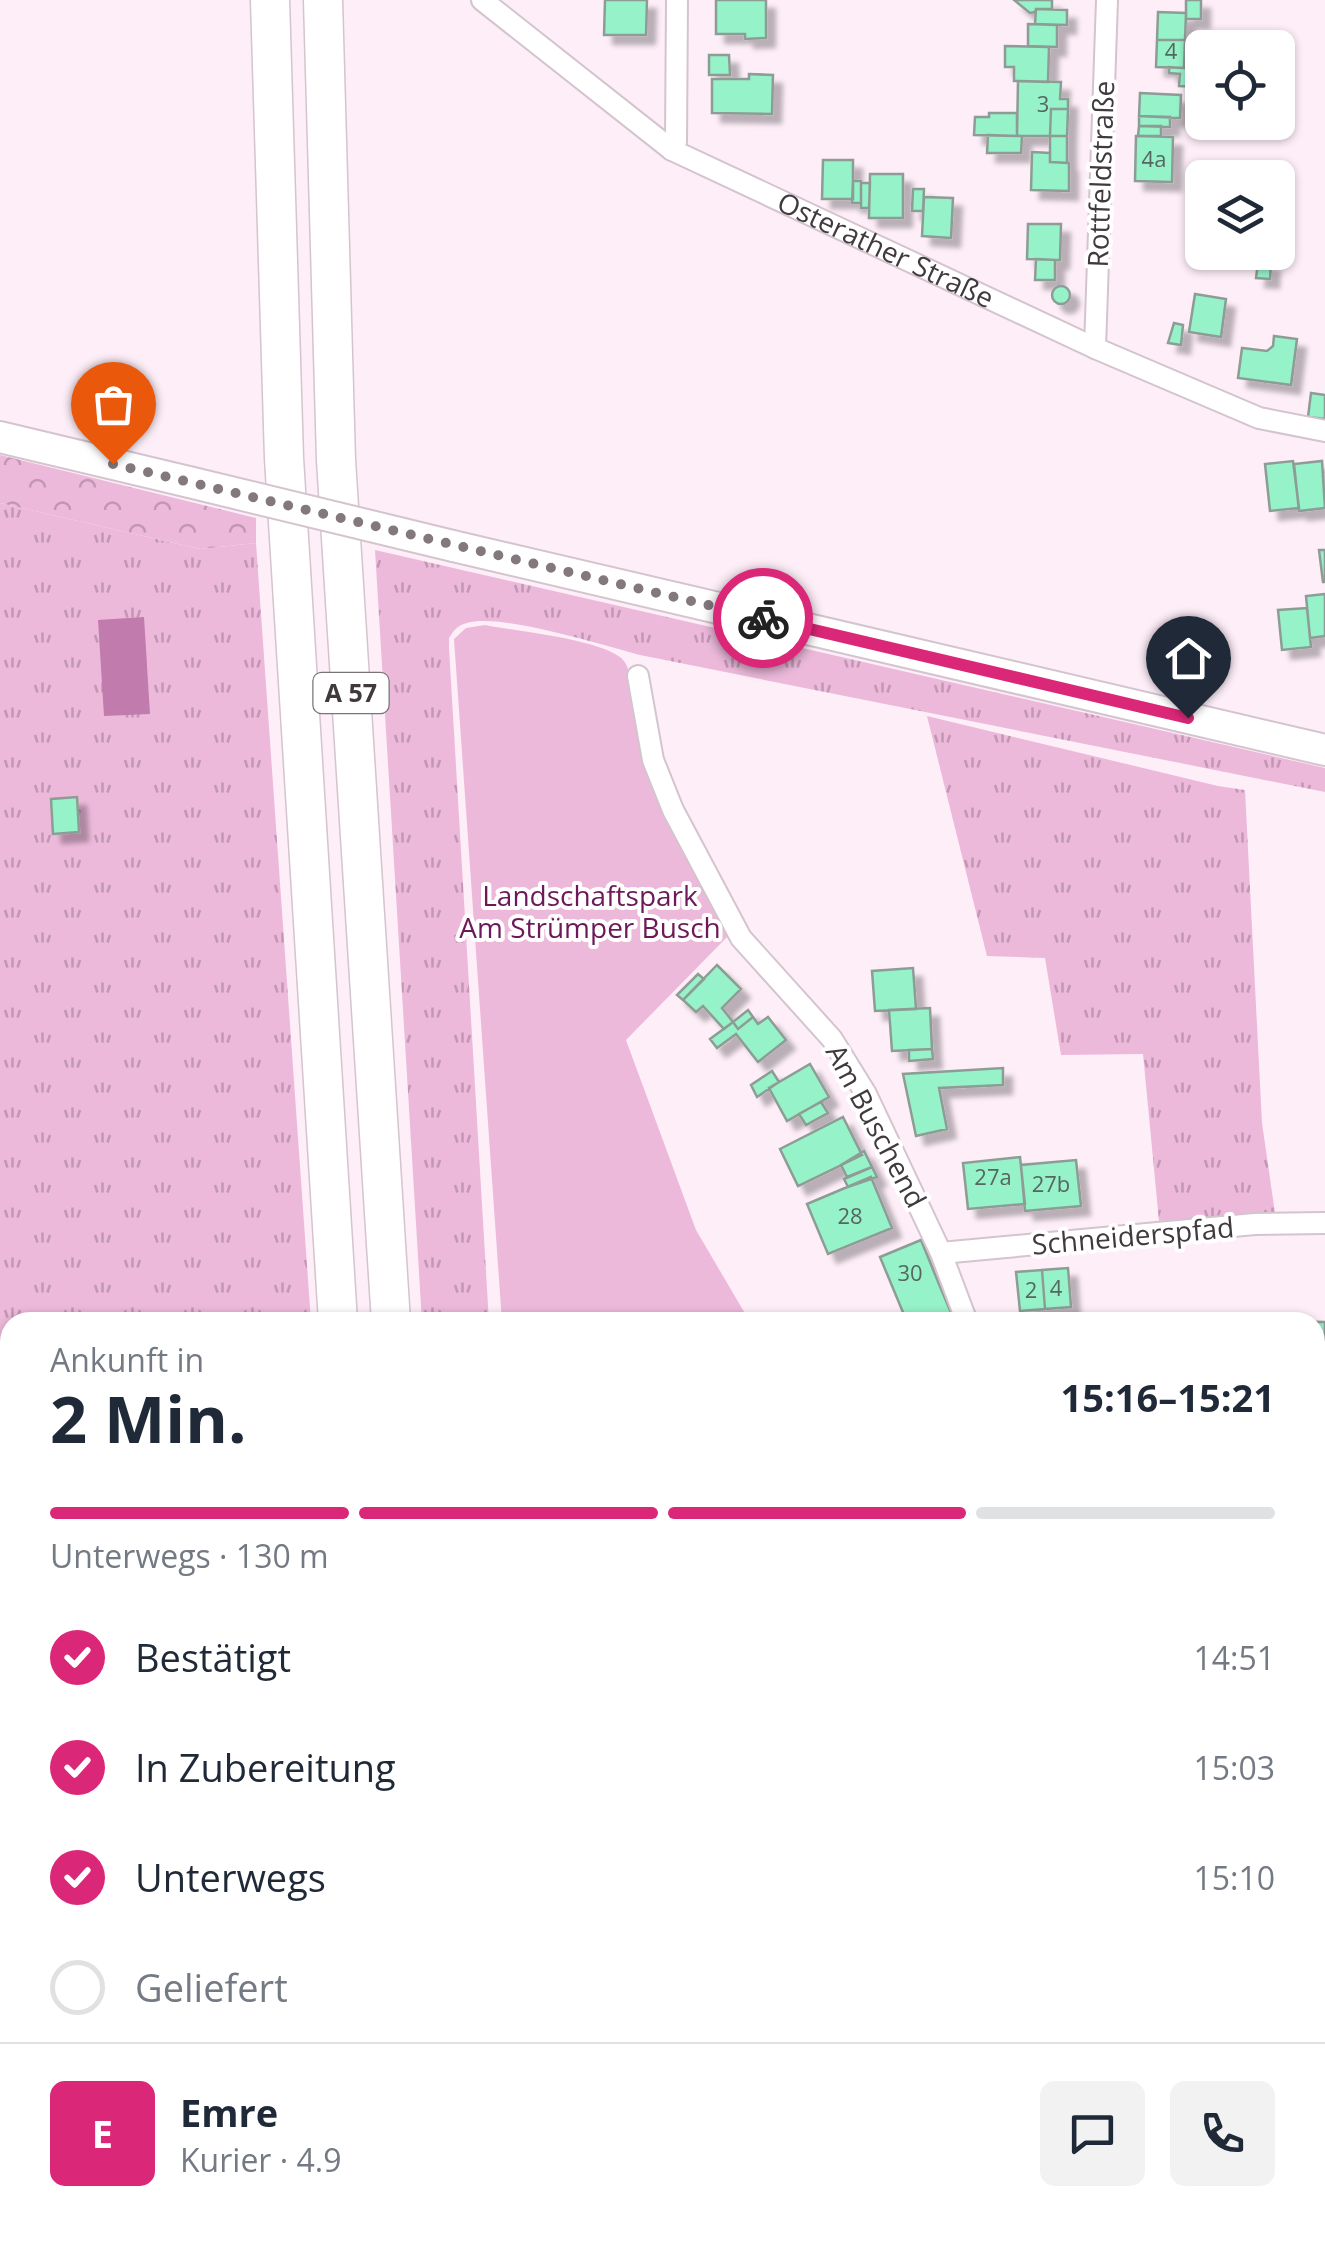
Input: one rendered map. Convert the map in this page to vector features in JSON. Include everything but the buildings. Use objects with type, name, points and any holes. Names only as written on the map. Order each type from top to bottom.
[{"type":"highway","name":"A 57","points":[[270,0],[284,458],[337,1312]]},
{"type":"highway","name":"A 57","points":[[322,0],[336,460],[390,1312]]},
{"type":"main road","points":[[0,437],[1325,750]]},
{"type":"street","name":"Osterather Straße","points":[[482,0],[672,150],[1095,348],[1259,418],[1325,431]]},
{"type":"street","points":[[672,150],[676,142],[677,0]]},
{"type":"street","name":"Rottfeldstraße","points":[[1095,348],[1107,0]]},
{"type":"street","name":"Am Buschend","points":[[638,676],[653,760],[673,810],[741,938],[832,1038],[866,1094],[963,1312]]},
{"type":"street","name":"Schneiderspfad","points":[[940,1253],[1255,1224],[1325,1223]]},
{"type":"green space","points":[[0,455],[256,518],[256,543],[200,549],[0,503]]},
{"type":"green space","points":[[0,503],[200,549],[256,543],[310,1312],[0,1312]]},
{"type":"green space","points":[[375,550],[1325,768],[1325,792],[640,655],[527,626],[483,621],[461,625],[449,638],[449,648],[488,1312],[421,1312]]},
{"type":"green space","name":"Landschaftspark Am Strümper Busch","points":[[485,625],[600,647],[624,661],[628,670],[633,700],[729,935],[626,1040],[696,1230],[744,1312],[501,1312],[454,639],[466,628]]},
{"type":"green space","points":[[927,716],[1245,790],[1262,1123],[1275,1213],[1159,1221],[1143,1054],[1061,1055],[1045,958],[987,956]]},
{"type":"shaded area","points":[[144,617],[150,714],[104,716],[98,620]]},
{"type":"way so far","points":[[113,464],[763,618]]},
{"type":"route","points":[[763,618],[1188,718]]}]
